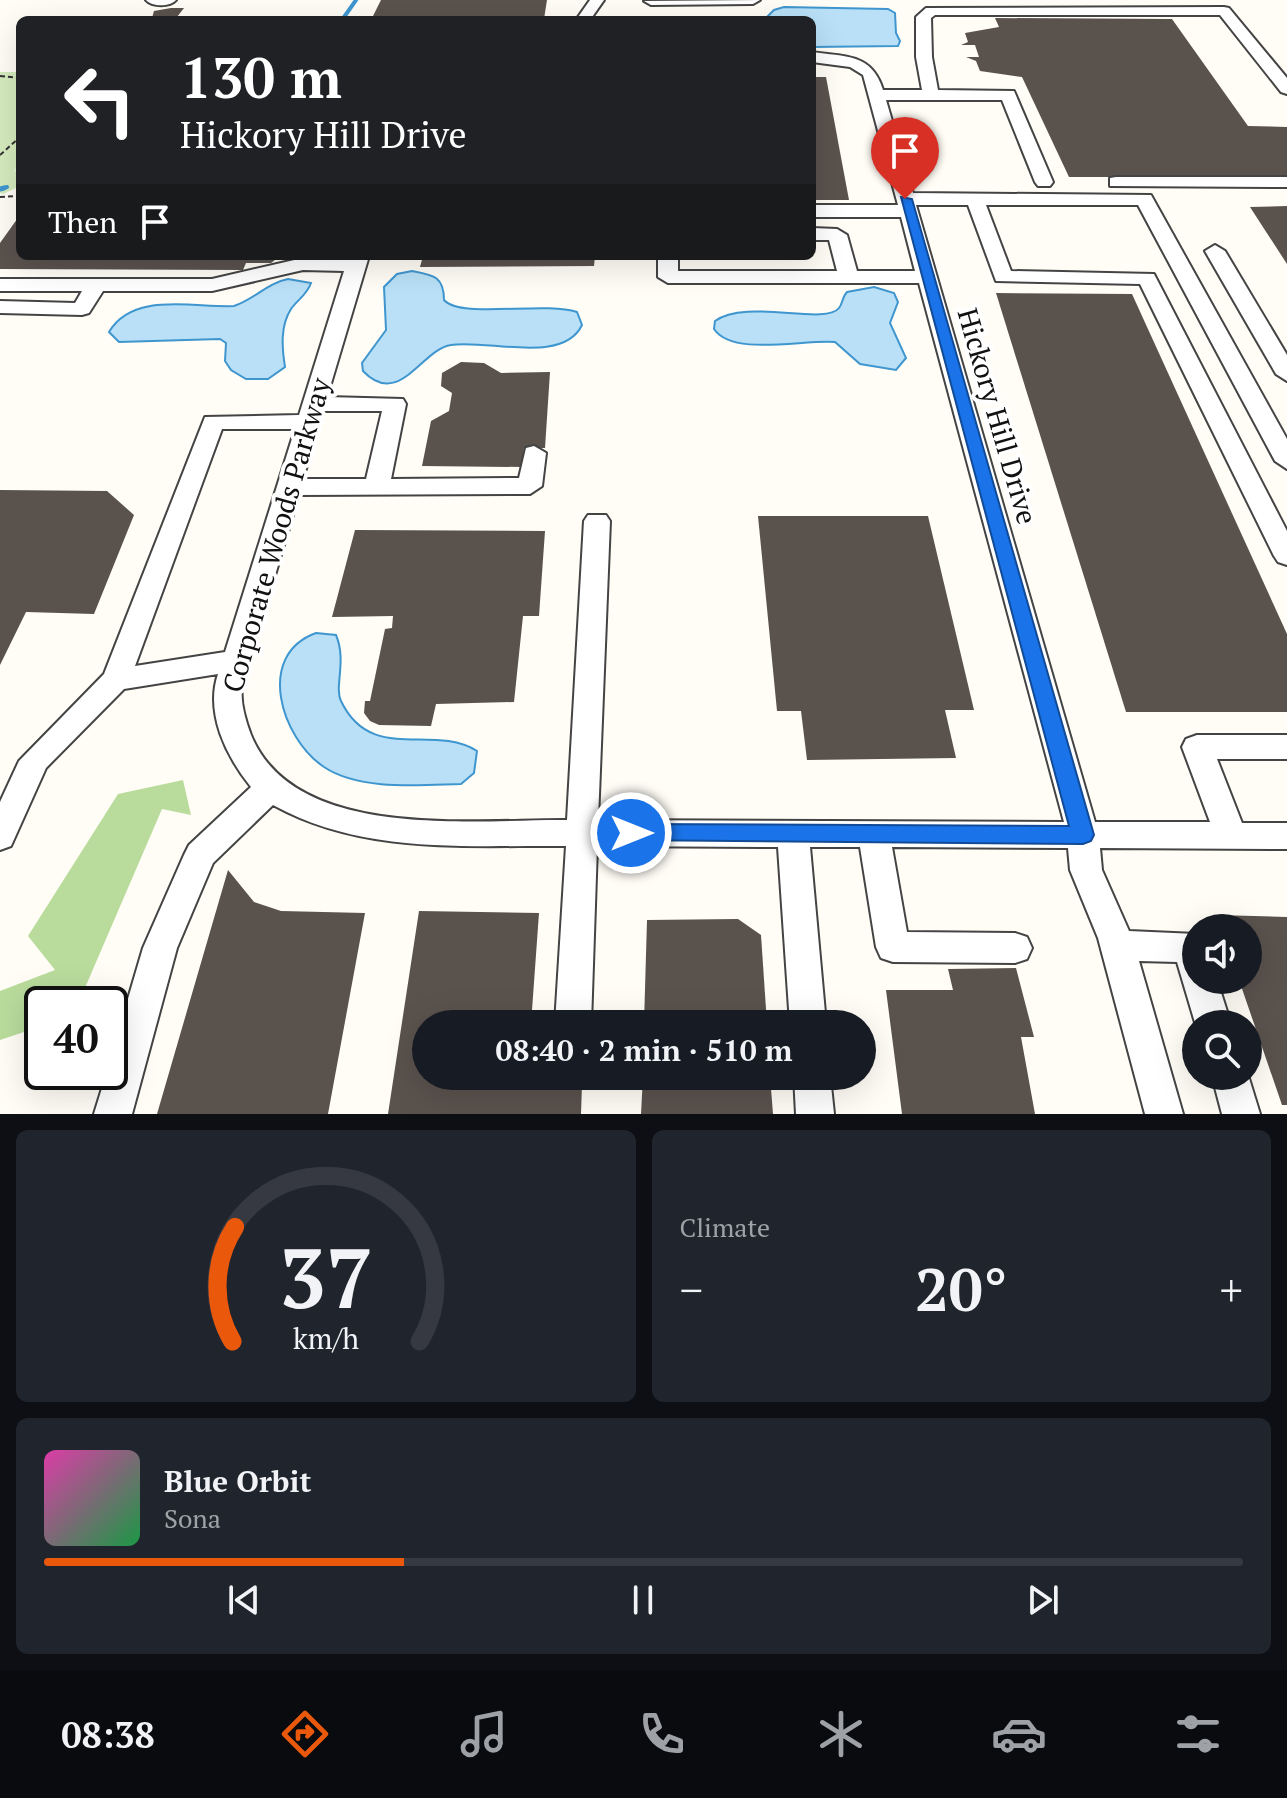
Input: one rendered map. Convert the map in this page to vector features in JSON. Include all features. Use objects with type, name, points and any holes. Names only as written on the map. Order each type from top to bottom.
[{"type":"street","points":[[153,0],[169,0]]},
{"type":"street","points":[[648,6],[748,8]]},
{"type":"street","points":[[931,95],[924,57],[923,17],[931,11],[1224,11],[1287,89]]},
{"type":"street","name":"Hickory Hill Drive","points":[[816,58],[859,65],[870,73],[1083,835],[1086,870],[1117,946],[1164,1114]]},
{"type":"street","points":[[876,95],[1008,95],[1044,182]]},
{"type":"street","points":[[816,210],[1044,182],[1287,182]]},
{"type":"street","points":[[905,198],[1144,199],[1287,461]]},
{"type":"street","points":[[975,199],[1003,277],[1187,277]]},
{"type":"street","points":[[816,234],[837,235],[849,277]]},
{"type":"street","points":[[1215,251],[1287,374]]},
{"type":"street","points":[[0,285],[212,285],[303,264],[358,260]]},
{"type":"street","name":"Corporate Woods Parkway","points":[[358,260],[227,690],[228,710],[236,740],[250,768],[303,809],[359,827],[400,832],[1287,836]]},
{"type":"street","points":[[668,260],[668,277],[927,277]]},
{"type":"street","points":[[1147,278],[1287,556]]},
{"type":"street","points":[[0,307],[82,309],[95,287]]},
{"type":"street","points":[[0,837],[34,761],[116,680],[213,422],[395,404],[377,486]]},
{"type":"street","points":[[288,487],[530,486],[534,453]]},
{"type":"street","points":[[574,1010],[591,833],[585,737],[589,729],[597,521]]},
{"type":"street","points":[[116,680],[234,661]]},
{"type":"street","points":[[1231,836],[1197,747],[1287,747]]},
{"type":"street","points":[[113,1114],[160,948],[200,855],[271,787]]},
{"type":"street","points":[[793,834],[807,1010]]},
{"type":"street","points":[[874,834],[893,947],[1015,948]]},
{"type":"street","points":[[1117,946],[1182,947]]},
{"type":"street","points":[[813,1090],[815,1114]]},
{"type":"street","points":[[1234,1090],[1241,1114]]},
{"type":"path","points":[[0,155],[16,141]]},
{"type":"green space","points":[[0,72],[16,72],[16,168],[13,173],[16,170],[16,188],[0,193]]},
{"type":"green space","points":[[183,780],[191,815],[162,809],[86,986],[24,986],[24,1032],[0,1040],[0,991],[55,970],[28,936],[118,794]]},
{"type":"water","points":[[784,7],[888,9],[895,13],[896,33],[900,41],[898,46],[816,47],[816,16],[768,16]]},
{"type":"water","points":[[412,271],[436,278],[442,286],[444,300],[453,306],[562,309],[577,312],[582,325],[572,337],[559,344],[542,347],[451,345],[440,349],[399,381],[388,384],[376,381],[363,371],[362,363],[386,330],[384,287],[397,274]]},
{"type":"water","points":[[288,279],[311,283],[291,309],[285,323],[285,367],[268,379],[246,379],[231,370],[225,361],[226,343],[220,339],[119,342],[109,332],[120,319],[149,306],[234,306]]},
{"type":"water","points":[[874,287],[894,293],[898,302],[890,323],[906,358],[896,370],[860,364],[835,342],[752,345],[723,337],[714,329],[715,321],[745,312],[831,313],[839,308],[847,292]]},
{"type":"water","points":[[316,633],[336,635],[340,654],[339,695],[354,720],[369,731],[385,737],[459,743],[477,751],[474,773],[461,784],[372,783],[339,775],[309,754],[286,718],[280,677],[285,659],[297,644]]},
{"type":"building","points":[[381,0],[547,0],[544,16],[373,16]]},
{"type":"building","points":[[184,8],[178,16],[153,16],[154,11]]},
{"type":"building","points":[[995,18],[1172,19],[1248,126],[1287,127],[1287,177],[1069,177],[1022,77],[980,71],[976,61],[966,57],[979,57],[975,45],[961,45],[968,42],[965,33],[999,27]]},
{"type":"building","points":[[816,77],[826,77],[849,200],[816,200]]},
{"type":"building","points":[[1287,206],[1287,264],[1250,207]]},
{"type":"building","points":[[16,221],[16,260],[275,260],[271,263],[246,263],[243,270],[0,269],[0,243]]},
{"type":"building","points":[[422,260],[595,260],[594,266],[420,267]]},
{"type":"building","points":[[996,293],[1132,294],[1287,634],[1287,712],[1126,712]]},
{"type":"building","points":[[461,362],[484,363],[501,373],[550,372],[545,448],[524,448],[522,467],[422,466],[431,421],[449,411],[452,393],[441,386],[442,373]]},
{"type":"building","points":[[0,490],[107,491],[134,515],[94,614],[26,612],[0,665]]},
{"type":"building","points":[[758,516],[928,516],[974,710],[945,710],[956,758],[807,760],[801,711],[777,711]]},
{"type":"building","points":[[355,530],[545,531],[539,616],[523,616],[514,702],[436,704],[431,726],[379,725],[370,721],[364,713],[365,701],[370,701],[385,629],[392,628],[393,616],[332,617]]},
{"type":"building","points":[[228,870],[254,902],[281,911],[365,913],[328,1114],[157,1114]]},
{"type":"building","points":[[419,911],[539,913],[532,1010],[412,1010],[412,1090],[582,1090],[581,1114],[388,1114]]},
{"type":"building","points":[[1262,916],[1287,917],[1287,1105],[1282,1105],[1262,1047],[1262,1010],[1249,1010],[1244,994],[1262,994]]},
{"type":"building","points":[[738,919],[761,935],[766,1010],[644,1010],[647,920]]},
{"type":"building","points":[[1016,968],[1034,1037],[1021,1037],[1035,1114],[902,1114],[886,990],[953,990],[948,969]]},
{"type":"building","points":[[642,1090],[771,1090],[773,1114],[641,1114]]},
{"type":"waterway","points":[[345,16],[356,0]]},
{"type":"waterway","points":[[4,188],[0,189],[7,187]]},
{"type":"route","points":[[631,833],[1083,835],[905,199]]}]
